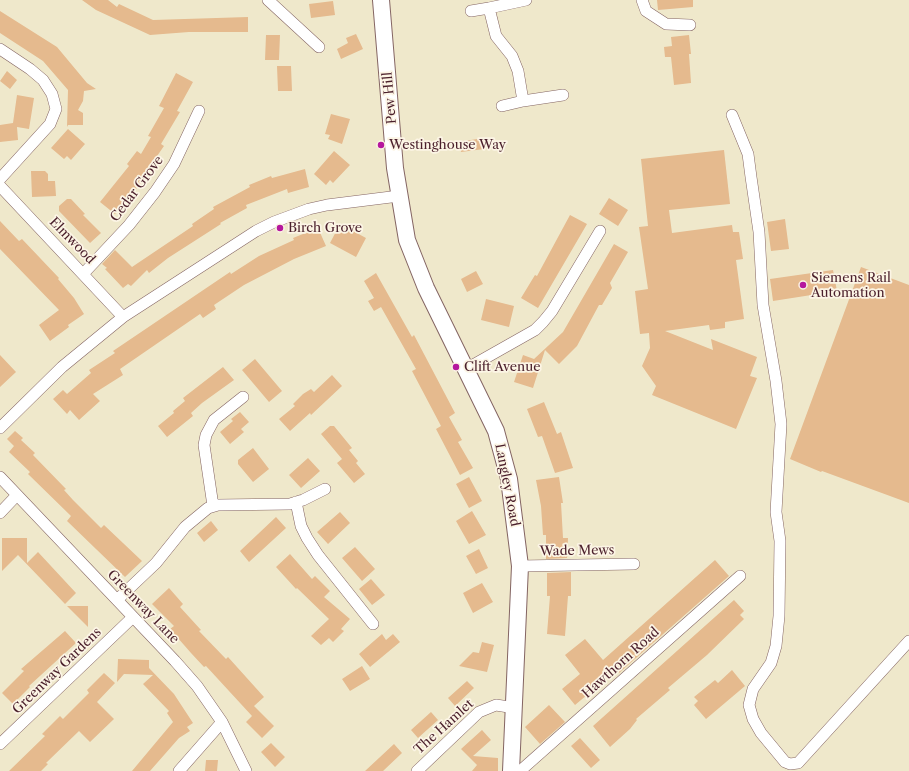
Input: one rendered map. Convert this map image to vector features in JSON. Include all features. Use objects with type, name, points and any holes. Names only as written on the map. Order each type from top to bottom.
[{"type":"main road","name":"Pew Hill","points":[[381,0],[395,168],[399,196]]},
{"type":"main road","name":"Langley Road","points":[[399,196],[407,240],[426,288],[496,431],[509,479],[520,566],[515,708],[511,771]]},
{"type":"street","points":[[268,0],[319,47]]},
{"type":"street","points":[[471,11],[526,0]]},
{"type":"street","points":[[642,0],[646,11],[666,24],[690,25]]},
{"type":"street","points":[[488,8],[496,36],[512,56],[518,71],[523,101]]},
{"type":"street","points":[[0,49],[30,69],[43,80],[52,94],[56,108],[50,124],[0,179]]},
{"type":"street","points":[[502,106],[563,95]]},
{"type":"street","name":"Cedar Grove","points":[[84,273],[129,225],[155,192],[174,164],[199,111]]},
{"type":"street","points":[[732,115],[748,154],[759,232],[762,305],[776,381],[781,424],[776,512],[780,541],[776,646],[771,663],[753,689],[749,705],[753,719],[761,733],[785,762],[790,764],[798,763],[909,641]]},
{"type":"street","name":"Elmwood","points":[[0,186],[84,273],[123,317]]},
{"type":"street","points":[[0,428],[62,367],[123,317],[237,243],[274,222],[309,209],[327,205],[399,196]]},
{"type":"street","points":[[466,369],[535,330],[539,326],[552,311],[600,231]]},
{"type":"street","points":[[213,506],[204,445],[206,435],[214,420],[243,397]]},
{"type":"street","name":"Greenway Lane","points":[[0,478],[189,677],[222,722],[246,771]]},
{"type":"street","points":[[117,600],[156,563],[185,527],[197,516],[213,506],[284,504],[296,502],[325,489]]},
{"type":"street","points":[[0,513],[17,495]]},
{"type":"street","points":[[296,502],[301,526],[307,538],[373,624]]},
{"type":"street","name":"Wade Mews","points":[[520,566],[634,564]]},
{"type":"street","name":"Hawthorn Road","points":[[520,771],[740,576]]},
{"type":"street","name":"Greenway Gardens","points":[[0,744],[133,617]]},
{"type":"street","name":"The Hamlet","points":[[417,771],[479,712],[496,705],[515,708]]},
{"type":"street","points":[[179,771],[222,722]]},
{"type":"building","points":[[82,0],[108,0],[117,7],[119,4],[153,20],[248,17],[248,32],[189,32],[150,35],[96,10]]},
{"type":"building","points":[[657,0],[693,0],[693,7],[658,10]]},
{"type":"building","points":[[333,1],[335,15],[311,18],[309,4]]},
{"type":"building","points":[[0,11],[57,47],[87,83],[96,89],[84,91],[83,101],[78,110],[83,113],[83,125],[68,125],[67,127],[68,90],[43,61],[0,33]]},
{"type":"building","points":[[356,34],[363,49],[341,59],[337,49],[348,43],[346,38]]},
{"type":"building","points":[[266,35],[280,35],[279,60],[265,60]]},
{"type":"building","points":[[689,35],[691,54],[689,54],[691,83],[674,85],[671,57],[665,57],[664,47],[672,46],[671,37]]},
{"type":"building","points":[[277,66],[291,66],[292,91],[278,91]]},
{"type":"building","points":[[7,71],[17,80],[10,89],[0,81]]},
{"type":"building","points":[[176,73],[193,82],[177,111],[180,112],[161,144],[164,146],[144,175],[146,177],[115,214],[100,202],[129,166],[127,164],[137,151],[141,154],[151,137],[148,136],[164,108],[159,106]]},
{"type":"building","points":[[17,95],[34,98],[29,129],[17,127],[18,140],[0,142],[0,125],[13,123]]},
{"type":"building","points":[[331,114],[350,119],[342,144],[328,139],[330,135],[325,134]]},
{"type":"building","points":[[68,129],[85,144],[71,160],[67,156],[64,159],[51,148]]},
{"type":"building","points":[[483,138],[484,149],[461,152],[459,142]]},
{"type":"building","points":[[724,150],[730,204],[669,210],[672,233],[732,225],[733,232],[739,232],[743,259],[736,260],[744,319],[725,322],[725,328],[710,330],[709,325],[665,331],[713,350],[711,339],[757,357],[750,376],[757,378],[736,429],[652,395],[656,386],[642,366],[650,348],[649,333],[640,334],[635,291],[648,289],[639,227],[648,226],[641,159]]},
{"type":"building","points":[[334,151],[350,165],[333,183],[330,180],[326,185],[314,174]]},
{"type":"building","points":[[305,169],[309,187],[288,193],[287,189],[246,205],[247,208],[220,223],[221,224],[168,258],[149,273],[147,270],[131,286],[128,284],[123,288],[102,264],[115,250],[132,267],[193,226],[192,224],[214,209],[213,207],[250,187],[249,185],[271,176],[272,178]]},
{"type":"building","points":[[31,171],[45,171],[48,174],[48,181],[55,181],[56,196],[32,197]]},
{"type":"building","points":[[609,198],[628,210],[618,226],[599,214]]},
{"type":"building","points":[[67,199],[71,199],[85,214],[83,215],[101,233],[90,243],[59,211],[59,206]]},
{"type":"building","points":[[570,215],[587,224],[538,308],[521,298],[535,275],[537,276]]},
{"type":"building","points":[[785,219],[789,249],[771,251],[767,222]]},
{"type":"building","points":[[0,221],[19,241],[22,239],[59,278],[58,279],[74,298],[84,314],[68,325],[69,327],[50,341],[39,325],[59,310],[0,249]]},
{"type":"building","points":[[340,224],[366,238],[356,257],[330,243]]},
{"type":"building","points":[[318,228],[326,246],[294,259],[244,285],[214,305],[216,309],[203,318],[200,314],[120,369],[123,375],[93,394],[100,401],[79,420],[70,410],[67,414],[53,399],[63,390],[67,394],[91,373],[89,370],[115,353],[113,351],[230,272],[231,274],[259,256],[294,240],[293,238]]},
{"type":"building","points":[[614,244],[628,252],[610,283],[612,288],[602,305],[599,305],[577,346],[559,364],[545,350],[533,388],[514,382],[523,355],[534,359],[563,332]]},
{"type":"building","points":[[861,267],[909,285],[909,503],[822,471],[821,472],[790,459]]},
{"type":"building","name":"Siemens Rail Automation","points":[[833,270],[837,291],[773,301],[770,279]]},
{"type":"building","points":[[476,271],[483,284],[467,292],[461,279]]},
{"type":"building","points":[[376,273],[412,337],[414,335],[455,413],[449,417],[462,440],[458,442],[473,468],[460,475],[436,429],[441,426],[412,371],[416,369],[381,307],[374,311],[368,301],[374,298],[364,281]]},
{"type":"building","points":[[486,299],[514,306],[509,327],[481,320]]},
{"type":"building","points":[[0,355],[16,372],[0,387]]},
{"type":"building","points":[[255,359],[282,391],[269,402],[242,370]]},
{"type":"building","points":[[223,367],[234,380],[202,403],[191,413],[193,416],[167,437],[158,426],[174,413],[173,411],[185,401],[183,398]]},
{"type":"building","points":[[332,375],[342,386],[311,415],[310,413],[290,431],[279,419],[295,406],[293,404],[303,394],[311,389],[314,392]]},
{"type":"building","points":[[544,402],[557,434],[561,432],[573,468],[555,473],[542,436],[538,437],[527,409]]},
{"type":"building","points":[[240,412],[249,422],[241,429],[244,432],[230,444],[220,432],[233,421],[231,419]]},
{"type":"building","points":[[330,426],[334,426],[352,448],[349,450],[358,461],[356,463],[365,474],[354,483],[337,463],[342,459],[321,434]]},
{"type":"building","points":[[15,431],[23,438],[21,440],[35,453],[33,455],[66,489],[64,490],[73,500],[101,528],[104,525],[142,561],[125,577],[67,521],[71,516],[28,474],[30,472],[9,452],[14,446],[7,439]]},
{"type":"building","points":[[253,448],[269,469],[253,482],[238,464],[238,460]]},
{"type":"building","points":[[308,458],[320,471],[301,488],[289,475]]},
{"type":"building","points":[[469,477],[482,501],[469,508],[456,484]]},
{"type":"building","points":[[559,477],[563,503],[561,503],[563,538],[568,538],[567,558],[546,559],[546,535],[543,535],[541,506],[536,480]]},
{"type":"building","points":[[472,511],[486,535],[469,544],[456,521]]},
{"type":"building","points":[[340,512],[350,523],[328,544],[317,532]]},
{"type":"building","points":[[276,517],[286,528],[249,562],[240,551]]},
{"type":"building","points":[[211,521],[218,530],[204,542],[197,533]]},
{"type":"building","points":[[2,538],[27,538],[27,563],[38,552],[76,593],[65,604],[18,555],[2,571]]},
{"type":"building","points":[[355,547],[375,569],[362,581],[342,558]]},
{"type":"building","points":[[479,549],[488,568],[476,574],[466,556]]},
{"type":"building","points":[[290,554],[312,579],[315,576],[330,591],[324,597],[350,619],[341,629],[344,631],[333,642],[329,638],[321,645],[311,636],[329,619],[297,588],[296,589],[276,567]]},
{"type":"building","points":[[715,560],[729,576],[619,673],[617,670],[575,705],[562,689],[580,674],[565,655],[585,639],[603,660]]},
{"type":"building","points":[[571,572],[571,596],[568,596],[565,636],[547,634],[550,596],[547,596],[547,573]]},
{"type":"building","points":[[371,579],[385,595],[372,605],[359,589]]},
{"type":"building","points":[[482,583],[493,602],[473,613],[463,593]]},
{"type":"building","points":[[169,588],[183,604],[180,607],[201,630],[199,631],[226,659],[228,657],[264,697],[254,706],[274,726],[262,738],[246,722],[252,716],[206,666],[204,667],[191,653],[170,629],[174,626],[152,604]]},
{"type":"building","points":[[734,600],[744,611],[740,615],[744,619],[707,655],[668,688],[670,690],[636,719],[637,720],[630,729],[610,747],[593,726]]},
{"type":"building","points":[[67,606],[88,606],[88,627]]},
{"type":"building","points":[[65,631],[76,643],[29,686],[30,687],[13,704],[2,693],[24,671],[21,669]]},
{"type":"building","points":[[382,634],[386,640],[393,634],[400,642],[370,667],[359,654]]},
{"type":"building","points":[[482,642],[494,645],[487,672],[459,666],[473,652],[479,653]]},
{"type":"building","points":[[118,659],[149,660],[149,668],[174,694],[193,723],[187,727],[190,731],[179,738],[150,771],[132,771],[173,722],[167,713],[169,711],[143,684],[153,675],[124,674],[117,682]]},
{"type":"building","points":[[362,666],[370,679],[350,691],[342,679]]},
{"type":"building","points":[[732,670],[745,686],[706,719],[694,705],[698,701],[694,697],[715,680],[718,683]]},
{"type":"building","points":[[104,673],[115,683],[97,702],[114,719],[90,742],[79,731],[46,763],[48,764],[41,771],[9,771],[45,736],[42,734],[60,716],[63,719],[89,693],[87,690]]},
{"type":"building","points":[[467,681],[474,688],[455,706],[448,698]]},
{"type":"building","points":[[549,705],[565,722],[540,744],[525,727]]},
{"type":"building","points":[[431,712],[438,720],[418,738],[411,730]]},
{"type":"building","points":[[482,730],[491,740],[473,756],[498,758],[498,771],[472,771],[477,765],[461,749]]},
{"type":"building","points":[[580,738],[600,760],[591,768],[571,746]]},
{"type":"building","points":[[271,743],[285,757],[275,767],[261,752]]},
{"type":"building","points":[[394,744],[402,753],[383,771],[365,771]]},
{"type":"building","points":[[206,760],[218,760],[217,771],[205,771]]},
{"type":"place","name":"Westinghouse Way","points":[[381,145]]},
{"type":"place","name":"Birch Grove","points":[[280,228]]},
{"type":"place","name":"Siemens Rail Automation","points":[[803,285]]},
{"type":"place","name":"Clift Avenue","points":[[456,367]]}]
